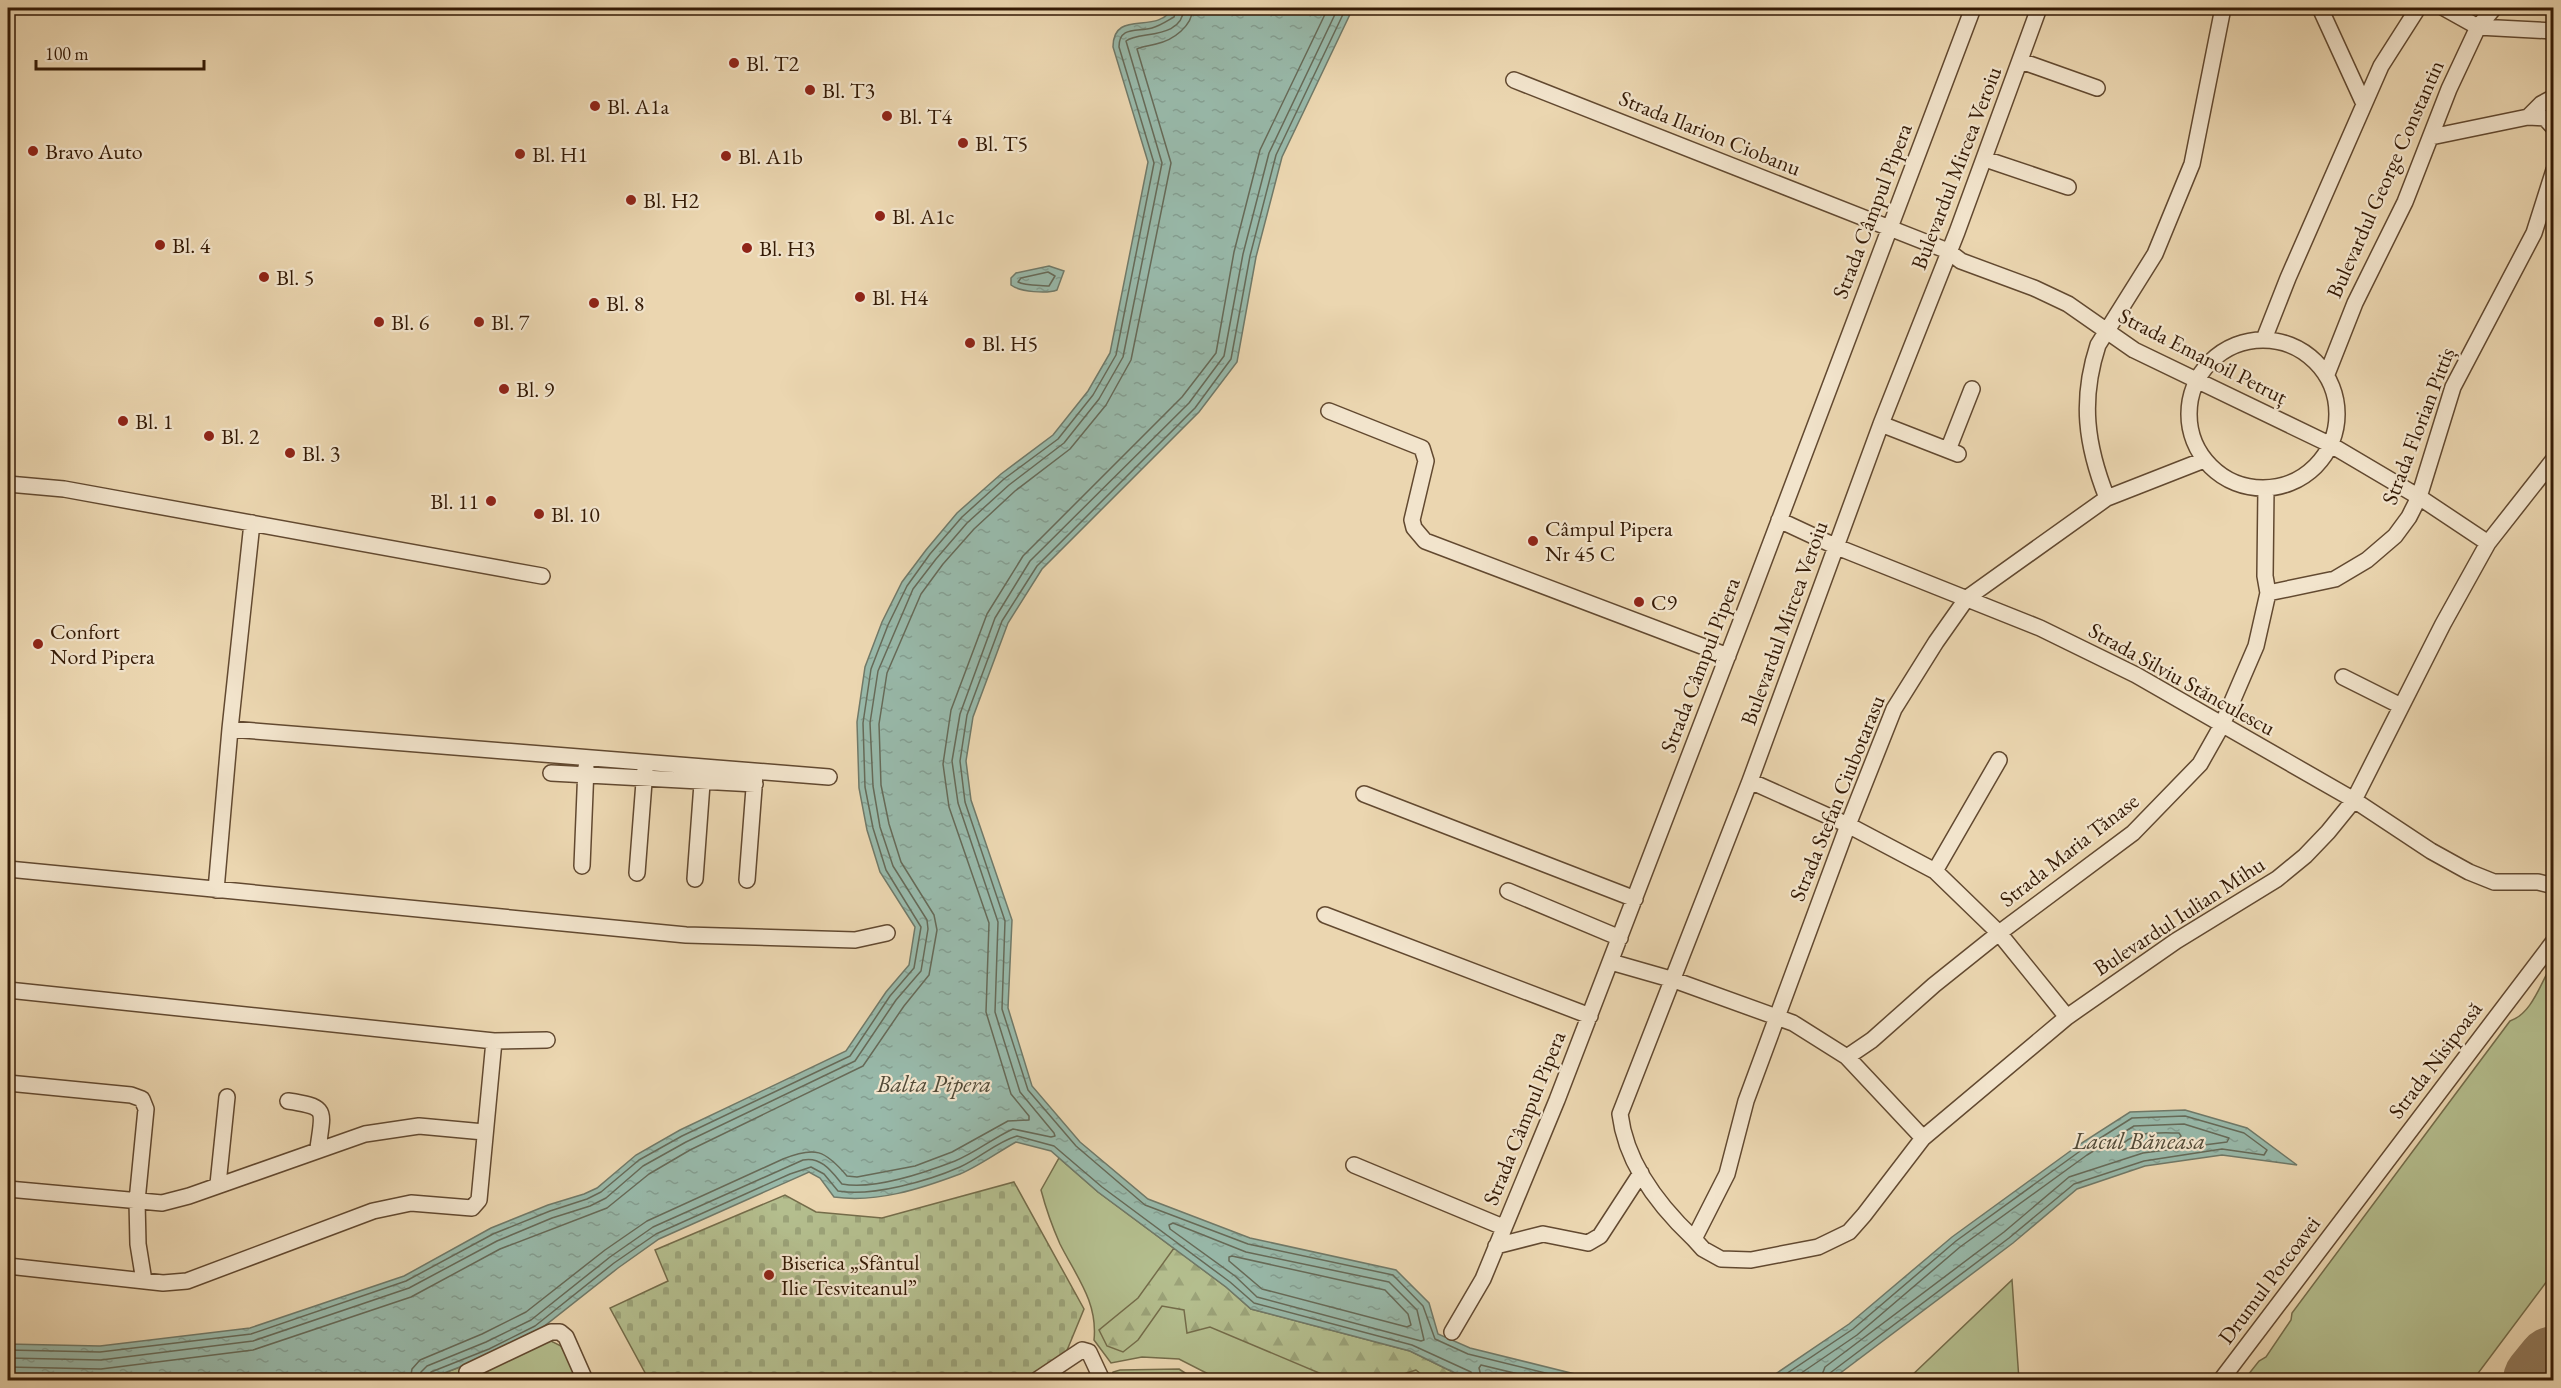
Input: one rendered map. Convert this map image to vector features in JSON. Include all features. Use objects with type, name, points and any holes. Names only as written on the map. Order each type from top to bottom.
[{"type":"street","name":"Strada Câmpul Pipera","points":[[1452,1332],[1483,1279],[1590,1016],[1973,8]]},
{"type":"street","name":"Bulevardul Mircea Veroiu","points":[[1699,1244],[1668,1214],[1641,1173],[1622,1128],[1620,1114],[1750,781],[1881,424],[1985,159],[2039,8]]},
{"type":"street","points":[[2107,498],[2091,453],[2086,424],[2094,358],[2098,345],[2155,254],[2192,164],[2223,8]]},
{"type":"street","points":[[2320,8],[2364,104]]},
{"type":"street","name":"Bulevardul George Constantin","points":[[2264,339],[2288,278],[2381,66],[2418,8]]},
{"type":"street","points":[[2444,8],[2478,27],[2553,31]]},
{"type":"street","name":"Bulevardul George Constantin","points":[[2326,374],[2355,303],[2405,202],[2448,89],[2478,27],[2494,8]]},
{"type":"street","points":[[2021,61],[2097,88]]},
{"type":"street","name":"Strada Ilarion Ciobanu","points":[[1514,80],[1888,229]]},
{"type":"street","points":[[2528,117],[2541,104],[2553,97]]},
{"type":"street","points":[[2430,137],[2528,117],[2545,118],[2553,128]]},
{"type":"street","points":[[1985,159],[2068,187]]},
{"type":"street","name":"Strada Florian Pittiș","points":[[2268,594],[2335,579],[2367,560],[2395,536],[2409,517],[2419,497],[2453,387],[2534,233],[2553,170]]},
{"type":"street","name":"Strada Emanoil Petruț","points":[[1888,229],[1948,251],[1961,261],[2034,288],[2068,304],[2134,350],[2331,445],[2419,497],[2488,543]]},
{"type":"street","points":[[2264,339],[2288,343],[2310,355],[2326,374],[2337,401],[2337,424],[2331,445],[2320,462],[2305,476],[2286,484],[2266,488],[2248,487],[2217,472],[2204,459],[2194,442],[2189,421],[2190,401],[2196,381],[2208,364],[2224,350],[2243,342],[2264,339]]},
{"type":"street","points":[[1881,424],[1953,452],[1972,389]]},
{"type":"street","points":[[1329,411],[1422,448],[1426,461],[1412,520],[1414,528],[1425,541],[1728,656]]},
{"type":"street","name":"Strada Stefan Ciubotarasu","points":[[1699,1244],[1727,1174],[1746,1101],[1848,825],[1894,709],[1936,642],[1967,598],[2107,498],[2204,459]]},
{"type":"street","name":"Bulevardul Iulian Mihu","points":[[1699,1244],[1721,1259],[1750,1260],[1808,1250],[1849,1232],[1923,1138],[2067,1017],[2176,940],[2277,879],[2328,832],[2354,800],[2443,624],[2488,543],[2553,459]]},
{"type":"street","points":[[8,484],[64,489],[542,576]]},
{"type":"street","name":"Strada Maria Tănase","points":[[1847,1058],[1872,1040],[1934,985],[1999,933],[2133,833],[2200,764],[2222,725],[2256,646],[2268,594],[2265,576],[2266,488]]},
{"type":"street","name":"Strada Silviu Stănculescu","points":[[1779,520],[1837,548],[2040,628],[2136,675],[2354,800],[2431,851],[2469,872],[2494,882],[2538,882],[2553,886]]},
{"type":"street","points":[[216,890],[252,523]]},
{"type":"street","points":[[2343,677],[2401,706]]},
{"type":"street","points":[[230,729],[587,758],[645,771]]},
{"type":"street","points":[[582,866],[587,758]]},
{"type":"street","points":[[1935,871],[1999,760]]},
{"type":"street","points":[[637,873],[645,771]]},
{"type":"street","points":[[551,773],[586,775],[645,771],[755,778],[829,777]]},
{"type":"street","points":[[695,879],[702,774]]},
{"type":"street","points":[[747,880],[755,778]]},
{"type":"street","points":[[1750,781],[1848,825],[1935,871],[1999,933],[2067,1017]]},
{"type":"street","points":[[1364,794],[1635,899]]},
{"type":"street","points":[[8,869],[686,935],[855,940],[887,933]]},
{"type":"street","points":[[1508,891],[1620,938]]},
{"type":"street","points":[[1325,915],[1590,1016]]},
{"type":"street","name":"Strada Nisipoasă","points":[[2352,1207],[2553,942]]},
{"type":"street","points":[[1611,962],[1674,980],[1793,1023],[1847,1058],[1923,1138]]},
{"type":"street","points":[[8,990],[494,1041],[548,1040]]},
{"type":"street","points":[[8,1266],[163,1283],[187,1281],[373,1211],[392,1206],[411,1203],[472,1208],[479,1200],[494,1041]]},
{"type":"street","points":[[8,1083],[130,1095],[142,1099],[147,1109],[136,1201],[138,1244],[144,1281]]},
{"type":"street","points":[[218,1184],[227,1097]]},
{"type":"street","points":[[288,1101],[312,1105],[319,1109],[322,1115],[318,1148]]},
{"type":"street","points":[[8,1189],[162,1203],[189,1196],[318,1148],[365,1134],[418,1126],[484,1132]]},
{"type":"street","points":[[1354,1165],[1503,1227]]},
{"type":"street","points":[[1496,1246],[1543,1234],[1588,1243],[1593,1241],[1600,1236],[1610,1217],[1641,1173]]},
{"type":"street","name":"Drumul Potcoavei","points":[[2222,1380],[2352,1207]]},
{"type":"street","points":[[467,1372],[551,1332],[560,1332],[566,1337],[585,1380]]},
{"type":"street","points":[[1037,1380],[1085,1350],[1089,1352],[1102,1380]]},
{"type":"green space","points":[[2553,963],[2553,1273],[2473,1380],[2244,1380],[2259,1361],[2266,1357],[2291,1320],[2292,1313],[2510,1021],[2518,1017],[2531,1004]]},
{"type":"green space","points":[[1059,1158],[1098,1192],[1226,1287],[1476,1380],[1220,1380],[1179,1359],[1142,1357],[1111,1363],[1094,1340],[1093,1313],[1089,1301],[1060,1244],[1041,1190]]},
{"type":"green space","points":[[1014,1182],[1084,1309],[1063,1360],[1031,1380],[649,1380],[610,1308],[668,1281],[655,1250],[785,1195],[816,1212],[882,1218]]},
{"type":"green space","points":[[1174,1248],[1251,1309],[1410,1351],[1457,1374],[1476,1380],[1428,1380],[1416,1370],[1374,1380],[1353,1381],[1331,1378],[1210,1327],[1187,1333],[1184,1310],[1162,1306],[1138,1340],[1123,1352],[1107,1346],[1099,1330],[1138,1298]]},
{"type":"green space","points":[[2012,1280],[2019,1380],[1907,1380]]},
{"type":"green space","points":[[522,1339],[531,1350],[547,1339],[561,1346],[579,1380],[426,1380],[491,1355]]},
{"type":"green space","points":[[1179,1369],[1196,1380],[1110,1380],[1113,1372],[1120,1370]]},
{"type":"water","name":"Balta Pipera","points":[[1172,8],[1353,8],[1282,157],[1256,257],[1237,362],[1199,412],[1042,569],[1008,623],[973,717],[966,761],[971,800],[1012,920],[1008,1008],[1032,1086],[1080,1142],[1148,1199],[1250,1238],[1396,1270],[1429,1303],[1438,1334],[1470,1348],[1599,1380],[1476,1380],[1457,1374],[1410,1351],[1251,1309],[1226,1287],[1098,1192],[1051,1151],[1016,1142],[960,1174],[929,1185],[882,1196],[834,1197],[820,1178],[809,1172],[659,1239],[538,1331],[491,1355],[426,1380],[8,1380],[8,1344],[100,1346],[250,1328],[404,1276],[491,1228],[597,1188],[636,1155],[680,1130],[846,1051],[886,992],[909,965],[915,927],[880,872],[867,830],[859,788],[857,722],[865,667],[882,622],[902,582],[926,550],[957,513],[1001,474],[1053,435],[1088,391],[1110,353],[1148,162],[1113,47],[1115,35],[1120,28],[1128,25],[1157,20],[1165,16]]},
{"type":"water","points":[[1049,266],[1064,271],[1057,290],[1034,292],[1011,285],[1011,278],[1016,273]]},
{"type":"water","name":"Lacul Băneasa","points":[[2185,1110],[2247,1128],[2297,1165],[2222,1155],[2145,1166],[2077,1189],[2013,1243],[1831,1380],[1761,1380],[1771,1377],[1849,1324],[1952,1237],[2080,1144],[2130,1112]]},
{"type":"runway","points":[[2541,1380],[2554,1364]]},
{"type":"place","name":"Bl. T2","points":[[734,63]]},
{"type":"place","name":"Bl. T3","points":[[810,90]]},
{"type":"place","name":"Bl. A1a","points":[[595,106]]},
{"type":"place","name":"Bl. T4","points":[[887,116]]},
{"type":"place","name":"Bl. T5","points":[[963,143]]},
{"type":"place","name":"Bravo Auto","points":[[33,151]]},
{"type":"place","name":"Bl. H1","points":[[520,154]]},
{"type":"place","name":"Bl. A1b","points":[[726,156]]},
{"type":"place","name":"Bl. H2","points":[[631,200]]},
{"type":"place","name":"Bl. A1c","points":[[880,216]]},
{"type":"place","name":"Bl. 4","points":[[160,245]]},
{"type":"place","name":"Bl. H3","points":[[747,248]]},
{"type":"place","name":"Bl. 5","points":[[264,277]]},
{"type":"place","name":"Bl. H4","points":[[860,297]]},
{"type":"place","name":"Bl. 8","points":[[594,303]]},
{"type":"place","name":"Bl. 6","points":[[379,322]]},
{"type":"place","name":"Bl. 7","points":[[479,322]]},
{"type":"place","name":"Bl. H5","points":[[970,343]]},
{"type":"place","name":"Bl. 9","points":[[504,389]]},
{"type":"place","name":"Bl. 1","points":[[123,421]]},
{"type":"place","name":"Bl. 2","points":[[209,436]]},
{"type":"place","name":"Bl. 3","points":[[290,453]]},
{"type":"place","name":"Bl. 11","points":[[491,501]]},
{"type":"place","name":"Bl. 10","points":[[539,514]]},
{"type":"place","name":"Câmpul Pipera Nr 45 C","points":[[1533,541]]},
{"type":"place","name":"C9","points":[[1639,602]]},
{"type":"place","name":"Confort Nord Pipera","points":[[38,644]]},
{"type":"place","name":"Biserica „Sfântul Ilie Tesviteanul”","points":[[769,1275]]}]
